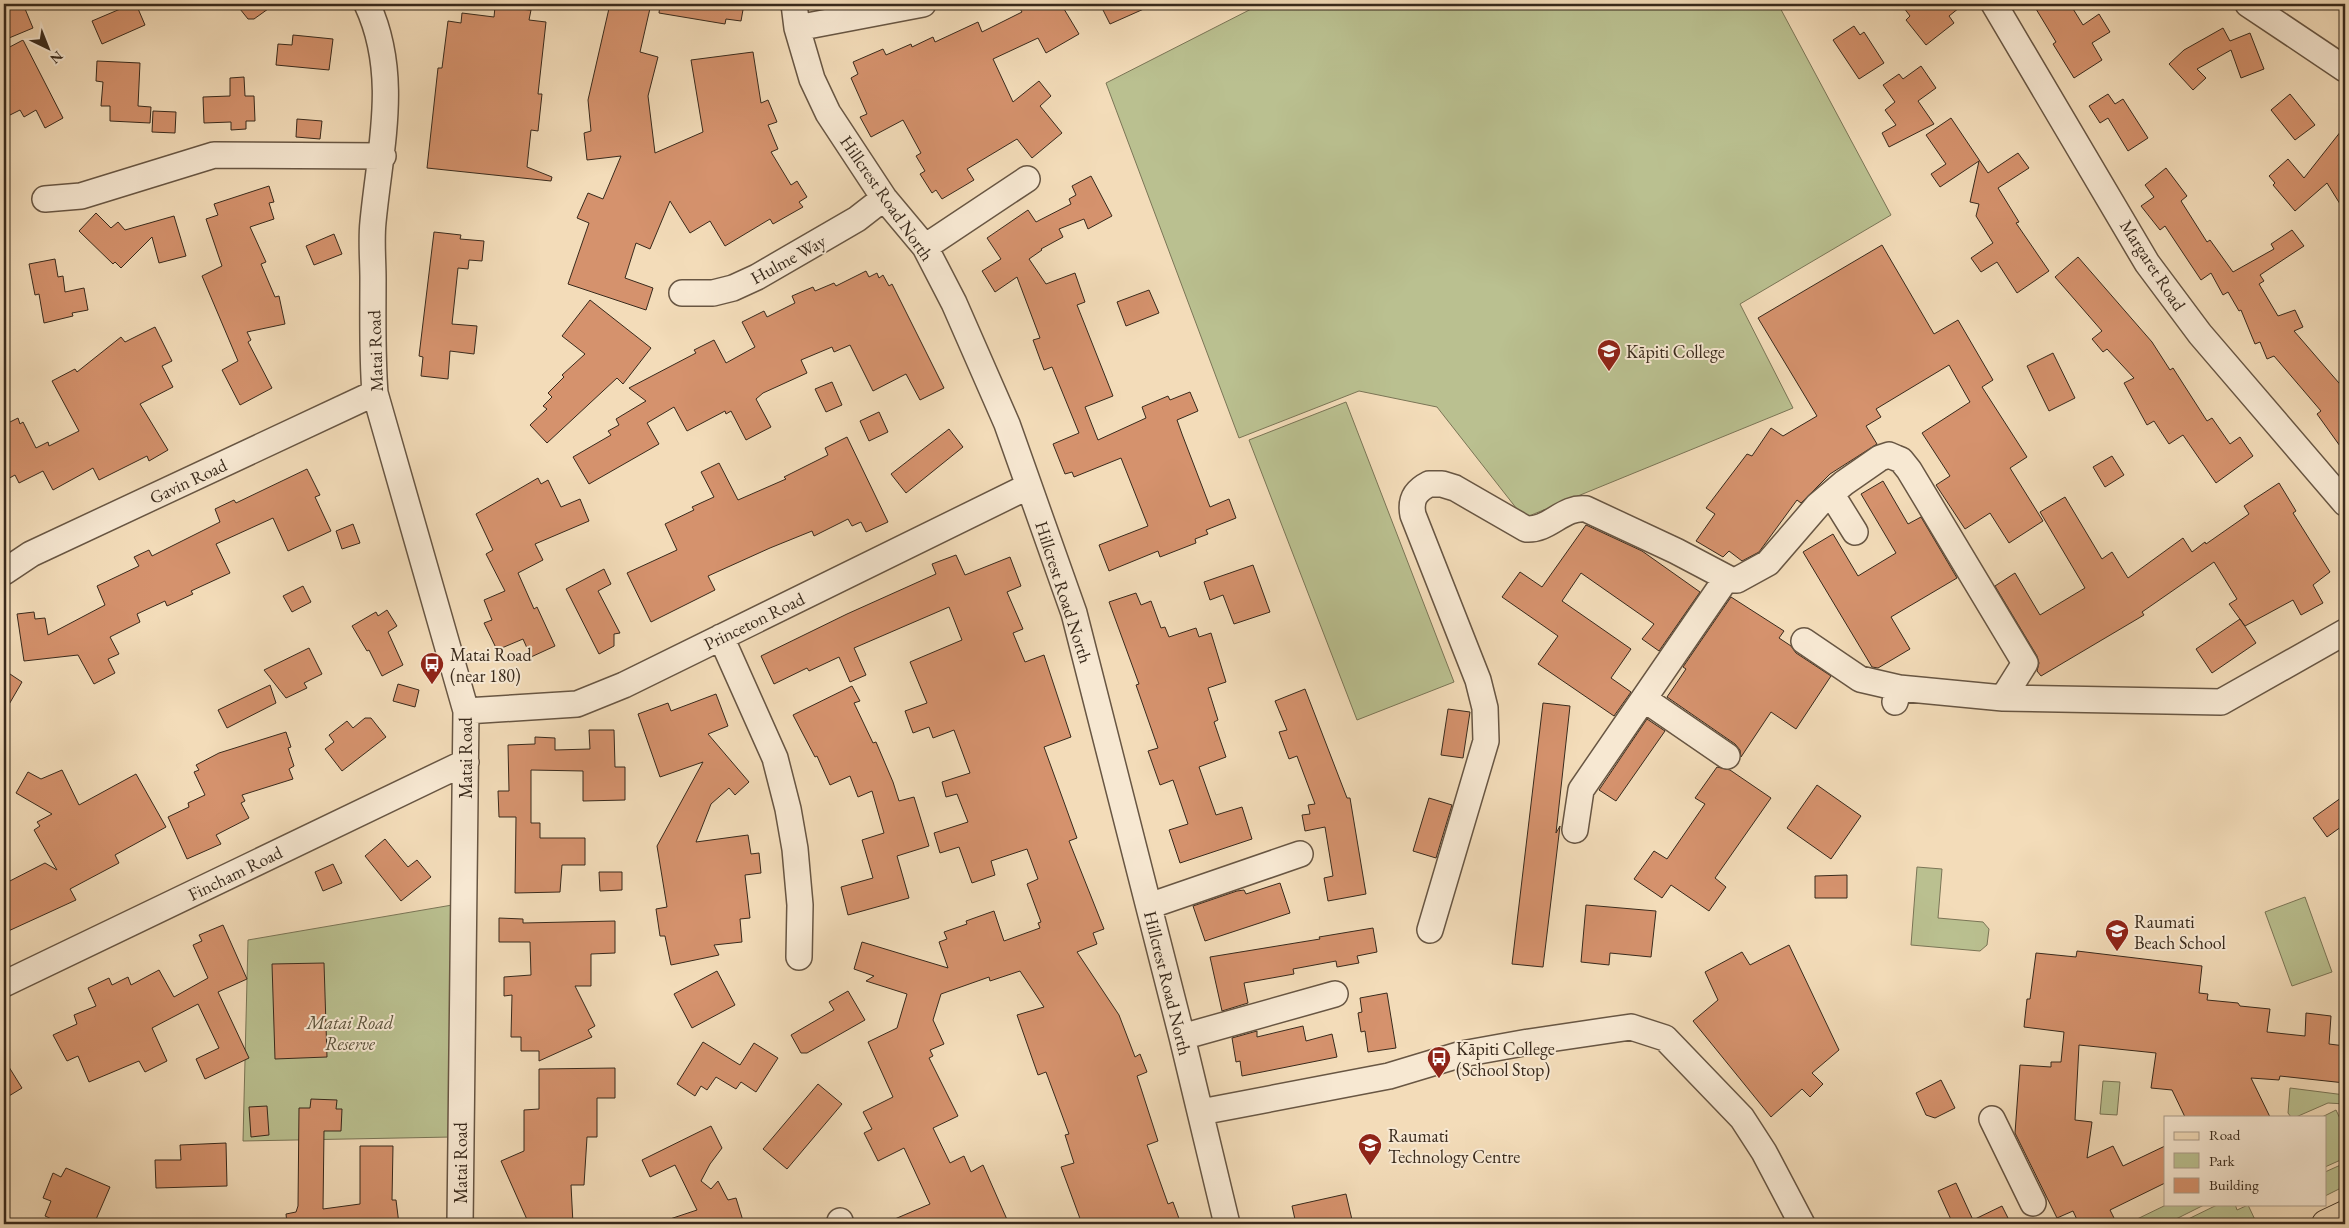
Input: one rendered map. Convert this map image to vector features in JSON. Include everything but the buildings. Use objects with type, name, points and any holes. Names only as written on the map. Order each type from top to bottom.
[{"type":"street","name":"Matai Road","points":[[368,4],[379,39],[386,79],[383,156],[373,222],[373,357],[375,393],[466,711],[460,1224]]},
{"type":"street","points":[[795,16],[922,4]]},
{"type":"street","name":"Margaret Road","points":[[1994,4],[2146,263],[2200,334],[2345,503]]},
{"type":"street","points":[[2248,4],[2345,69]]},
{"type":"street","name":"Hillcrest Road North","points":[[795,16],[812,79],[828,113],[884,198],[925,247],[954,303],[1007,424],[1074,613],[1182,1037],[1227,1224]]},
{"type":"street","points":[[45,199],[81,196],[214,155],[383,156]]},
{"type":"street","points":[[925,247],[1027,179]]},
{"type":"street","name":"Hulme Way","points":[[682,293],[714,293],[733,288],[757,277],[857,219],[884,198]]},
{"type":"street","name":"Gavin Road","points":[[4,572],[32,554],[375,393]]},
{"type":"street","points":[[1430,930],[1486,741],[1485,708],[1478,680],[1413,514],[1411,504],[1418,491],[1429,484],[1442,484],[1455,488],[1526,529],[1536,530],[1576,508],[1586,509],[1676,551],[1726,579],[1737,580],[1768,563],[1818,505],[1860,471],[1880,458],[1890,455],[1901,460],[1909,470],[2025,663],[2003,698]]},
{"type":"street","name":"Princeton Road","points":[[466,711],[577,704],[624,685],[1029,486]]},
{"type":"street","points":[[1832,495],[1854,532]]},
{"type":"street","points":[[1575,830],[1581,790],[1726,579]]},
{"type":"street","points":[[1804,640],[1860,679],[1897,695],[2221,702],[2345,632]]},
{"type":"street","points":[[721,637],[775,758],[788,809],[795,849],[800,905],[799,957]]},
{"type":"street","points":[[1644,699],[1727,756]]},
{"type":"street","name":"Fincham Road","points":[[4,984],[466,762]]},
{"type":"street","points":[[1149,906],[1300,854]]},
{"type":"street","points":[[1182,1037],[1335,994]]},
{"type":"street","points":[[1200,1112],[1389,1076],[1462,1054],[1631,1027],[1664,1038],[1742,1118],[1764,1152],[1802,1224]]},
{"type":"street","points":[[1992,1119],[2034,1203]]},
{"type":"green space","points":[[1261,4],[1778,4],[1891,215],[1740,304],[1793,408],[1524,518],[1437,407],[1359,391],[1239,438],[1106,83]]},
{"type":"green space","points":[[1346,402],[1454,682],[1357,720],[1249,440]]},
{"type":"green space","points":[[1917,867],[1942,869],[1938,918],[1983,922],[1989,929],[1987,945],[1980,951],[1911,945]]},
{"type":"green space","points":[[2305,897],[2332,972],[2292,986],[2265,912]]},
{"type":"green space","name":"Matai Road Reserve","points":[[458,904],[452,1137],[243,1141],[248,940]]},
{"type":"green space","points":[[2103,1081],[2120,1082],[2117,1115],[2100,1114]]},
{"type":"green space","points":[[2290,1088],[2345,1095],[2345,1104],[2328,1103],[2298,1116],[2290,1116],[2288,1113]]},
{"type":"green space","points":[[2336,1110],[2345,1129],[2345,1158],[2326,1167],[2326,1116],[2324,1116]]},
{"type":"green space","points":[[2345,1163],[2345,1186],[2326,1196],[2326,1172]]},
{"type":"green space","points":[[2164,1206],[2202,1206],[2169,1224],[2165,1224],[2161,1219],[2154,1224],[2132,1224],[2131,1222]]},
{"type":"green space","points":[[2215,1206],[2236,1206],[2237,1210],[2248,1206],[2257,1224],[2178,1224]]},
{"type":"place","name":"Kāpiti College","points":[[1609,372]]},
{"type":"place","name":"Matai Road (near 180)","points":[[432,685]]},
{"type":"place","name":"Raumati Beach School","points":[[2117,952]]},
{"type":"place","name":"Kāpiti College (School Stop)","points":[[1439,1079]]},
{"type":"place","name":"Raumati Technology Centre","points":[[1370,1166]]}]
